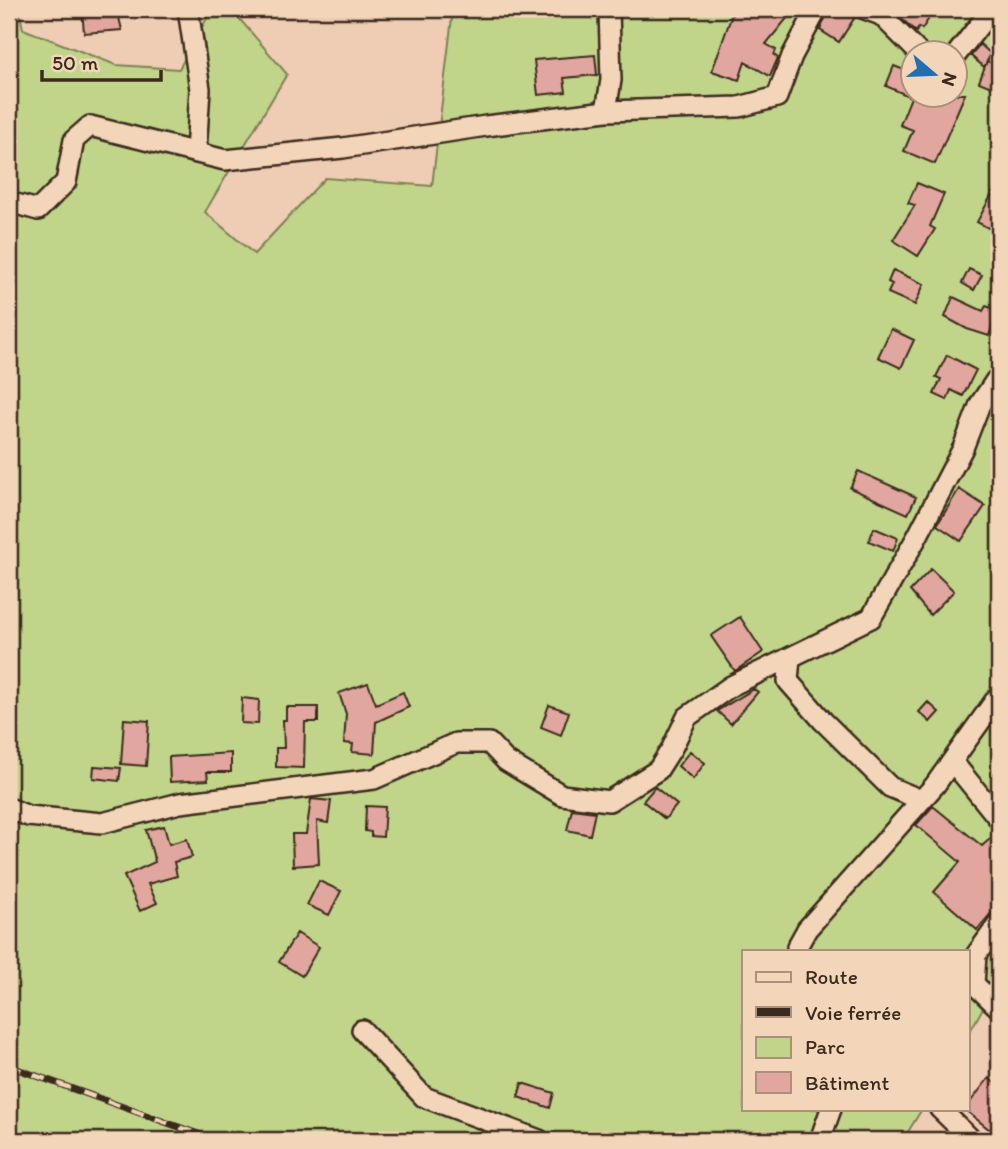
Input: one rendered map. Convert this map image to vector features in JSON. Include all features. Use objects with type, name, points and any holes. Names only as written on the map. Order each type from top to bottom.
[{"type":"street","points":[[188,9],[200,89],[196,152]]},
{"type":"street","points":[[606,111],[611,80],[609,9]]},
{"type":"street","points":[[9,202],[38,211],[66,182],[74,140],[90,126],[225,160],[343,148],[606,111],[739,107],[777,97],[792,56],[817,9]]},
{"type":"street","points":[[865,9],[881,15],[904,38]]},
{"type":"street","points":[[969,38],[992,9]]},
{"type":"street","points":[[9,808],[28,816],[102,823],[180,803],[374,779],[456,743],[489,743],[506,761],[562,795],[609,801],[658,770],[687,717],[731,686],[871,618],[963,448],[980,404],[996,380],[999,380]]},
{"type":"street","points":[[790,658],[788,681],[823,721],[890,787],[921,800]]},
{"type":"street","points":[[798,950],[807,929],[921,800],[999,695]]},
{"type":"street","points":[[952,761],[999,819]]},
{"type":"street","points":[[999,923],[976,955],[974,985],[999,1008]]},
{"type":"street","points":[[362,1031],[424,1097],[539,1140]]},
{"type":"street","points":[[820,1140],[831,1110]]},
{"type":"street","points":[[941,1110],[972,1140]]},
{"type":"green space","points":[[9,9],[19,9],[23,29],[116,65],[179,69],[212,9],[231,9],[287,74],[205,212],[254,254],[325,178],[432,186],[453,9],[999,9],[999,979],[970,1031],[970,950],[742,950],[742,1110],[921,1110],[903,1140],[21,1140],[9,1111]]},
{"type":"building","points":[[82,9],[117,9],[122,30],[84,33]]},
{"type":"building","points":[[734,9],[750,9],[767,15],[772,9],[803,9],[799,17],[792,12],[766,44],[776,50],[774,55],[778,58],[770,76],[745,62],[739,80],[712,71]]},
{"type":"building","points":[[829,9],[843,9],[855,17],[839,42],[820,30]]},
{"type":"building","points":[[907,9],[935,9],[922,29],[919,27],[916,32],[901,18]]},
{"type":"building","points":[[980,44],[991,54],[984,67],[971,56]]},
{"type":"building","points":[[595,55],[597,75],[564,78],[566,92],[538,95],[534,60]]},
{"type":"building","points":[[987,61],[999,66],[999,90],[979,82]]},
{"type":"building","points":[[894,66],[900,68],[900,92],[886,86]]},
{"type":"building","points":[[907,108],[959,108],[935,164],[904,151],[913,130],[900,125]]},
{"type":"building","points":[[999,181],[999,211],[990,229],[977,222]]},
{"type":"building","points":[[917,183],[944,194],[930,226],[935,229],[918,256],[893,240],[915,205],[908,203]]},
{"type":"building","points":[[969,269],[982,275],[974,290],[962,283]]},
{"type":"building","points":[[893,270],[924,284],[915,305],[888,293],[892,284],[888,282]]},
{"type":"building","points":[[953,297],[983,311],[986,306],[997,310],[989,336],[967,329],[945,317]]},
{"type":"building","points":[[891,329],[914,340],[901,368],[878,357]]},
{"type":"building","points":[[947,355],[976,370],[963,396],[951,390],[947,400],[934,394],[941,379],[936,377]]},
{"type":"building","points":[[858,471],[916,497],[908,514],[850,488]]},
{"type":"building","points":[[959,489],[985,506],[961,541],[937,525]]},
{"type":"building","points":[[874,528],[898,538],[893,551],[869,541]]},
{"type":"building","points":[[931,569],[954,591],[930,615],[910,591]]},
{"type":"building","points":[[740,617],[763,652],[735,671],[711,636]]},
{"type":"building","points":[[368,683],[376,704],[403,692],[409,707],[376,722],[374,754],[352,752],[353,744],[344,743],[346,714],[339,693]]},
{"type":"building","points":[[754,689],[758,692],[731,724],[717,711]]},
{"type":"building","points":[[242,698],[259,700],[258,724],[241,723]]},
{"type":"building","points":[[928,702],[939,712],[930,722],[919,712]]},
{"type":"building","points":[[549,705],[569,712],[561,735],[541,727]]},
{"type":"building","points":[[286,707],[318,707],[318,722],[305,722],[304,768],[276,767],[276,748],[284,748],[283,720],[286,720]]},
{"type":"building","points":[[124,719],[149,721],[146,766],[121,764]]},
{"type":"building","points":[[690,751],[705,763],[693,779],[678,766]]},
{"type":"building","points":[[231,753],[231,772],[207,772],[208,780],[170,782],[169,757]]},
{"type":"building","points":[[94,766],[121,768],[119,781],[93,778]]},
{"type":"building","points":[[655,787],[677,805],[665,819],[643,801]]},
{"type":"building","points":[[311,799],[331,801],[328,823],[317,821],[319,864],[293,866],[292,834],[306,834]]},
{"type":"building","points":[[366,806],[385,807],[383,837],[371,836],[371,832],[365,831]]},
{"type":"building","points":[[933,806],[982,846],[999,831],[999,904],[977,930],[934,892],[960,862],[916,825]]},
{"type":"building","points":[[572,809],[595,812],[590,835],[567,830]]},
{"type":"building","points":[[164,826],[169,844],[187,839],[192,857],[174,862],[177,876],[148,884],[157,903],[140,911],[124,876],[155,862],[146,830]]},
{"type":"building","points":[[319,881],[341,891],[329,915],[307,905]]},
{"type":"building","points":[[297,933],[319,947],[302,976],[279,962]]},
{"type":"building","points":[[989,1078],[999,1087],[999,1118],[990,1130],[965,1110],[970,1110],[970,1102]]},
{"type":"building","points":[[522,1083],[554,1093],[550,1108],[518,1097]]},
{"type":"railway","points":[[9,1066],[215,1140]]}]
